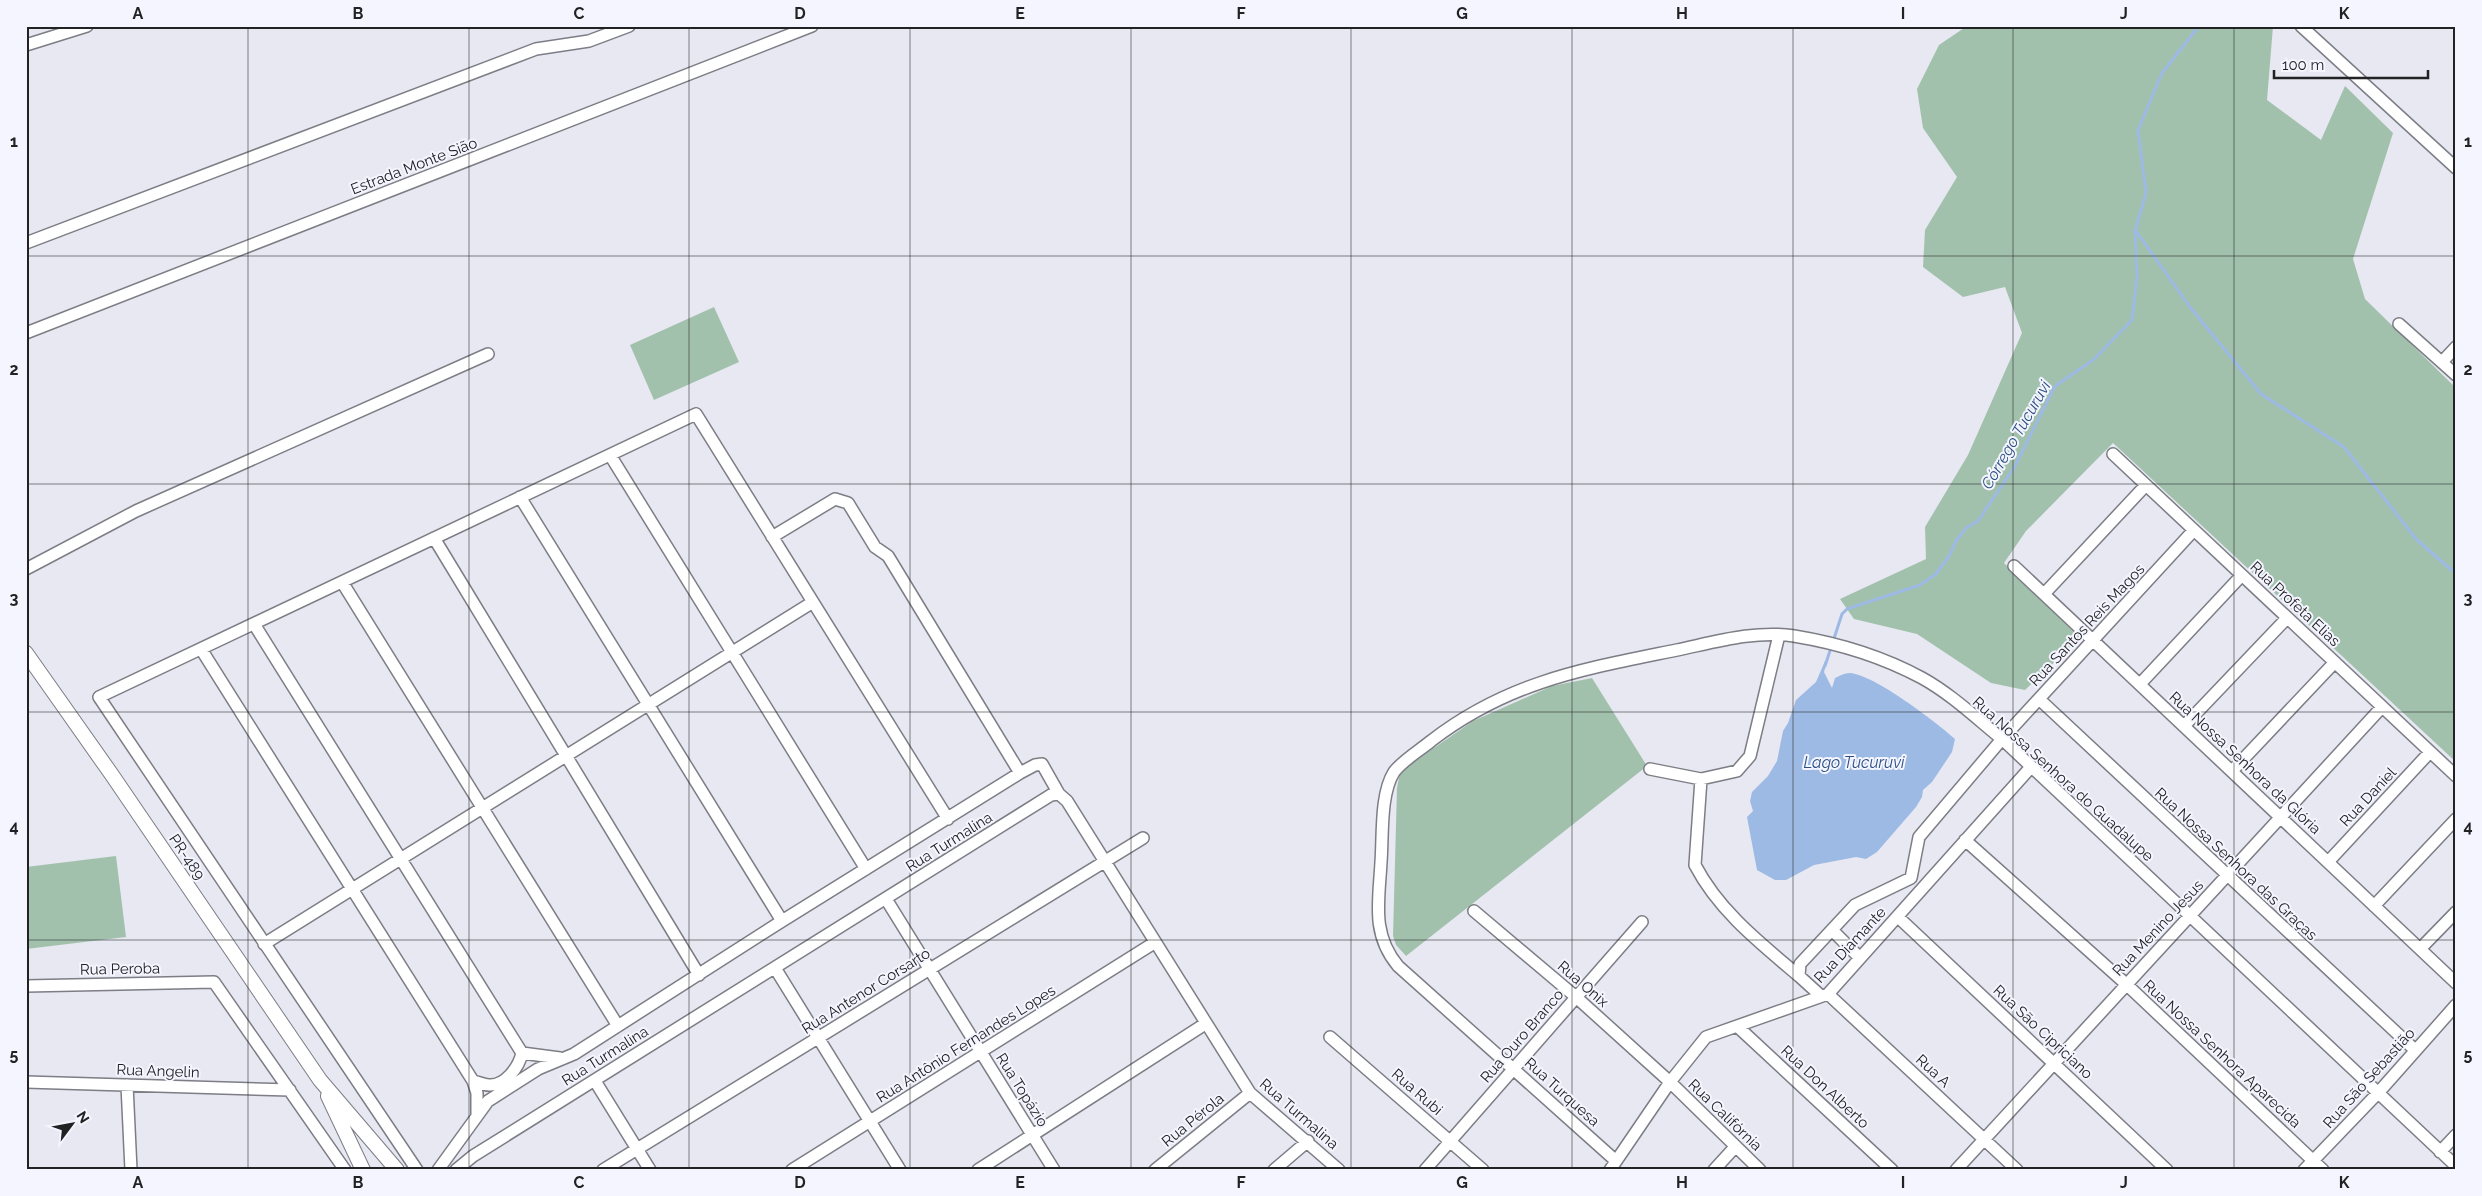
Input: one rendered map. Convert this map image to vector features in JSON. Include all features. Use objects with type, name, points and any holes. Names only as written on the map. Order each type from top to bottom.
[{"type":"main road","name":"PR-489","points":[[29,661],[112,775],[320,1080],[397,1170]]},
{"type":"main road","name":"PR-489","points":[[320,1080],[363,1170]]},
{"type":"street","points":[[26,46],[88,26]]},
{"type":"street","points":[[26,243],[536,48],[589,41],[629,26]]},
{"type":"street","name":"Estrada Monte Sião","points":[[26,333],[812,26]]},
{"type":"street","points":[[2301,26],[2456,168]]},
{"type":"street","points":[[2399,324],[2456,375]]},
{"type":"street","points":[[2442,362],[2456,346]]},
{"type":"street","points":[[26,569],[136,511],[488,354]]},
{"type":"street","points":[[417,1170],[98,698],[696,414],[948,819]]},
{"type":"street","points":[[610,454],[866,868]]},
{"type":"street","name":"Rua Profeta Elias","points":[[2113,454],[2456,776]]},
{"type":"street","points":[[2044,594],[2146,485]]},
{"type":"street","points":[[520,497],[782,921]]},
{"type":"street","points":[[772,536],[835,499],[848,503],[875,547],[888,556],[1020,773]]},
{"type":"street","name":"Rua Santos Reis Magos","points":[[1832,930],[1855,905],[1910,878],[1919,837],[2002,739],[2194,530]]},
{"type":"street","points":[[434,538],[699,975]]},
{"type":"street","name":"Rua Nossa Senhora da Glória","points":[[2014,566],[2456,983]]},
{"type":"street","points":[[2140,684],[2242,575]]},
{"type":"street","points":[[342,582],[618,1026]]},
{"type":"street","points":[[264,944],[813,602]]},
{"type":"street","points":[[2184,726],[2287,618]]},
{"type":"street","points":[[254,624],[522,1053],[520,1062],[505,1080],[490,1086],[473,1081]]},
{"type":"street","name":"Rua Nossa Senhora do Guadalupe","points":[[1398,966],[1388,954],[1381,939],[1378,908],[1387,787],[1402,764],[1466,717],[1508,695],[1555,676],[1756,635],[1779,635],[1833,645],[1886,662],[1923,679],[2002,739],[2456,1166]]},
{"type":"street","points":[[1650,769],[1700,779],[1737,771],[1750,756],[1779,635]]},
{"type":"street","points":[[200,649],[473,1081],[477,1092],[477,1116]]},
{"type":"street","points":[[2232,772],[2335,662]]},
{"type":"street","name":"Rua Nossa Senhora das Graças","points":[[2039,699],[2226,876],[2415,1050]]},
{"type":"street","name":"Rua Menino Jesus","points":[[1956,1170],[2382,707]]},
{"type":"street","name":"Rua Daniel","points":[[2328,862],[2430,752]]},
{"type":"street","points":[[438,1170],[488,1101],[538,1069],[564,1059],[618,1026],[866,868],[1020,773],[1035,764],[1042,764],[1060,794]]},
{"type":"street","name":"Rua Diamante","points":[[1613,1165],[1670,1082],[1706,1037],[1824,995],[1898,917],[2031,767]]},
{"type":"street","name":"Rua A","points":[[1700,779],[1695,865],[1700,875],[1740,927],[1824,995],[2017,1170]]},
{"type":"street","name":"Rua Turmalina","points":[[456,1170],[473,1156],[1051,796],[1060,794],[1067,801],[1154,943],[1250,1093],[1339,1170]]},
{"type":"street","points":[[2374,906],[2456,819]]},
{"type":"street","name":"Rua Antenor Corsarto","points":[[603,1170],[1143,838]]},
{"type":"street","name":"Rua Nossa Senhora Aparecida","points":[[1965,840],[2126,984],[2323,1170]]},
{"type":"street","name":"Rua Topázio","points":[[886,899],[1054,1170]]},
{"type":"street","name":"Rua Onix","points":[[1474,911],[1576,997],[1670,1082]]},
{"type":"street","points":[[2420,949],[2456,912]]},
{"type":"street","name":"Rua São Cipriciano","points":[[1898,917],[2167,1170]]},
{"type":"street","name":"Rua Ouro Branco","points":[[1425,1170],[1642,922]]},
{"type":"street","points":[[1799,976],[1800,964],[1832,930],[1860,958]]},
{"type":"street","name":"Rua Antônio Fernandes Lopes","points":[[792,1170],[1154,943]]},
{"type":"street","name":"Rua Turquesa","points":[[1398,966],[1513,1069],[1613,1165]]},
{"type":"street","points":[[775,968],[900,1170]]},
{"type":"street","name":"Rua Peroba","points":[[26,986],[214,982],[290,1090]]},
{"type":"street","name":"Rua São Sebastião","points":[[2304,1170],[2378,1093],[2456,1005]]},
{"type":"street","points":[[978,1170],[1205,1024]]},
{"type":"street","name":"Rua Don Alberto","points":[[1738,1027],[1892,1170]]},
{"type":"street","name":"Rua Rubi","points":[[1330,1037],[1483,1170]]},
{"type":"street","points":[[522,1053],[564,1059]]},
{"type":"street","points":[[595,1081],[650,1170]]},
{"type":"street","name":"Rua Angelin","points":[[26,1082],[290,1090]]},
{"type":"street","name":"Rua Califórnia","points":[[1670,1082],[1760,1170]]},
{"type":"street","points":[[127,1085],[131,1170]]},
{"type":"street","points":[[290,1090],[345,1170]]},
{"type":"street","name":"Rua Pérola","points":[[1155,1170],[1250,1093]]},
{"type":"street","points":[[2440,1152],[2456,1135]]},
{"type":"street","points":[[1274,1170],[1308,1142]]},
{"type":"street","points":[[1714,1170],[1735,1147]]},
{"type":"green space","points":[[1967,26],[2273,26],[2267,100],[2321,140],[2345,86],[2393,133],[2353,259],[2365,299],[2456,388],[2456,762],[2113,443],[2026,531],[2004,563],[2080,638],[2025,690],[1991,683],[1917,634],[1854,619],[1840,599],[1926,559],[1925,527],[1968,455],[2022,333],[2005,287],[1963,297],[1923,267],[1925,230],[1957,177],[1923,128],[1917,89],[1939,45]]},
{"type":"green space","points":[[714,307],[739,362],[654,400],[630,345]]},
{"type":"green space","points":[[1592,678],[1647,766],[1406,956],[1396,945],[1393,936],[1397,788],[1399,777],[1405,768],[1473,721],[1552,686]]},
{"type":"green space","points":[[116,856],[126,937],[26,949],[26,867]]},
{"type":"water","name":"Lago Tucuruvi","points":[[1825,661],[1827,662],[1824,672],[1832,688],[1835,678],[1850,673],[1861,676],[1905,700],[1955,739],[1952,752],[1932,782],[1923,790],[1922,797],[1916,807],[1877,852],[1866,859],[1856,857],[1814,865],[1786,880],[1775,880],[1757,870],[1747,817],[1753,811],[1750,801],[1752,792],[1768,776],[1777,761],[1783,731],[1788,723],[1796,700],[1816,682]]},
{"type":"waterway","name":"Córrego Tucuruvi","points":[[1825,666],[1842,614],[1847,609],[1920,585],[1936,574],[1949,556],[1956,541],[1966,528],[1978,521],[2015,466],[2055,386],[2093,360],[2132,320],[2137,278],[2135,231],[2146,193],[2138,130],[2162,73],[2199,26]]},
{"type":"waterway","points":[[2136,231],[2190,307],[2261,394],[2344,447],[2416,539],[2456,574]]}]
